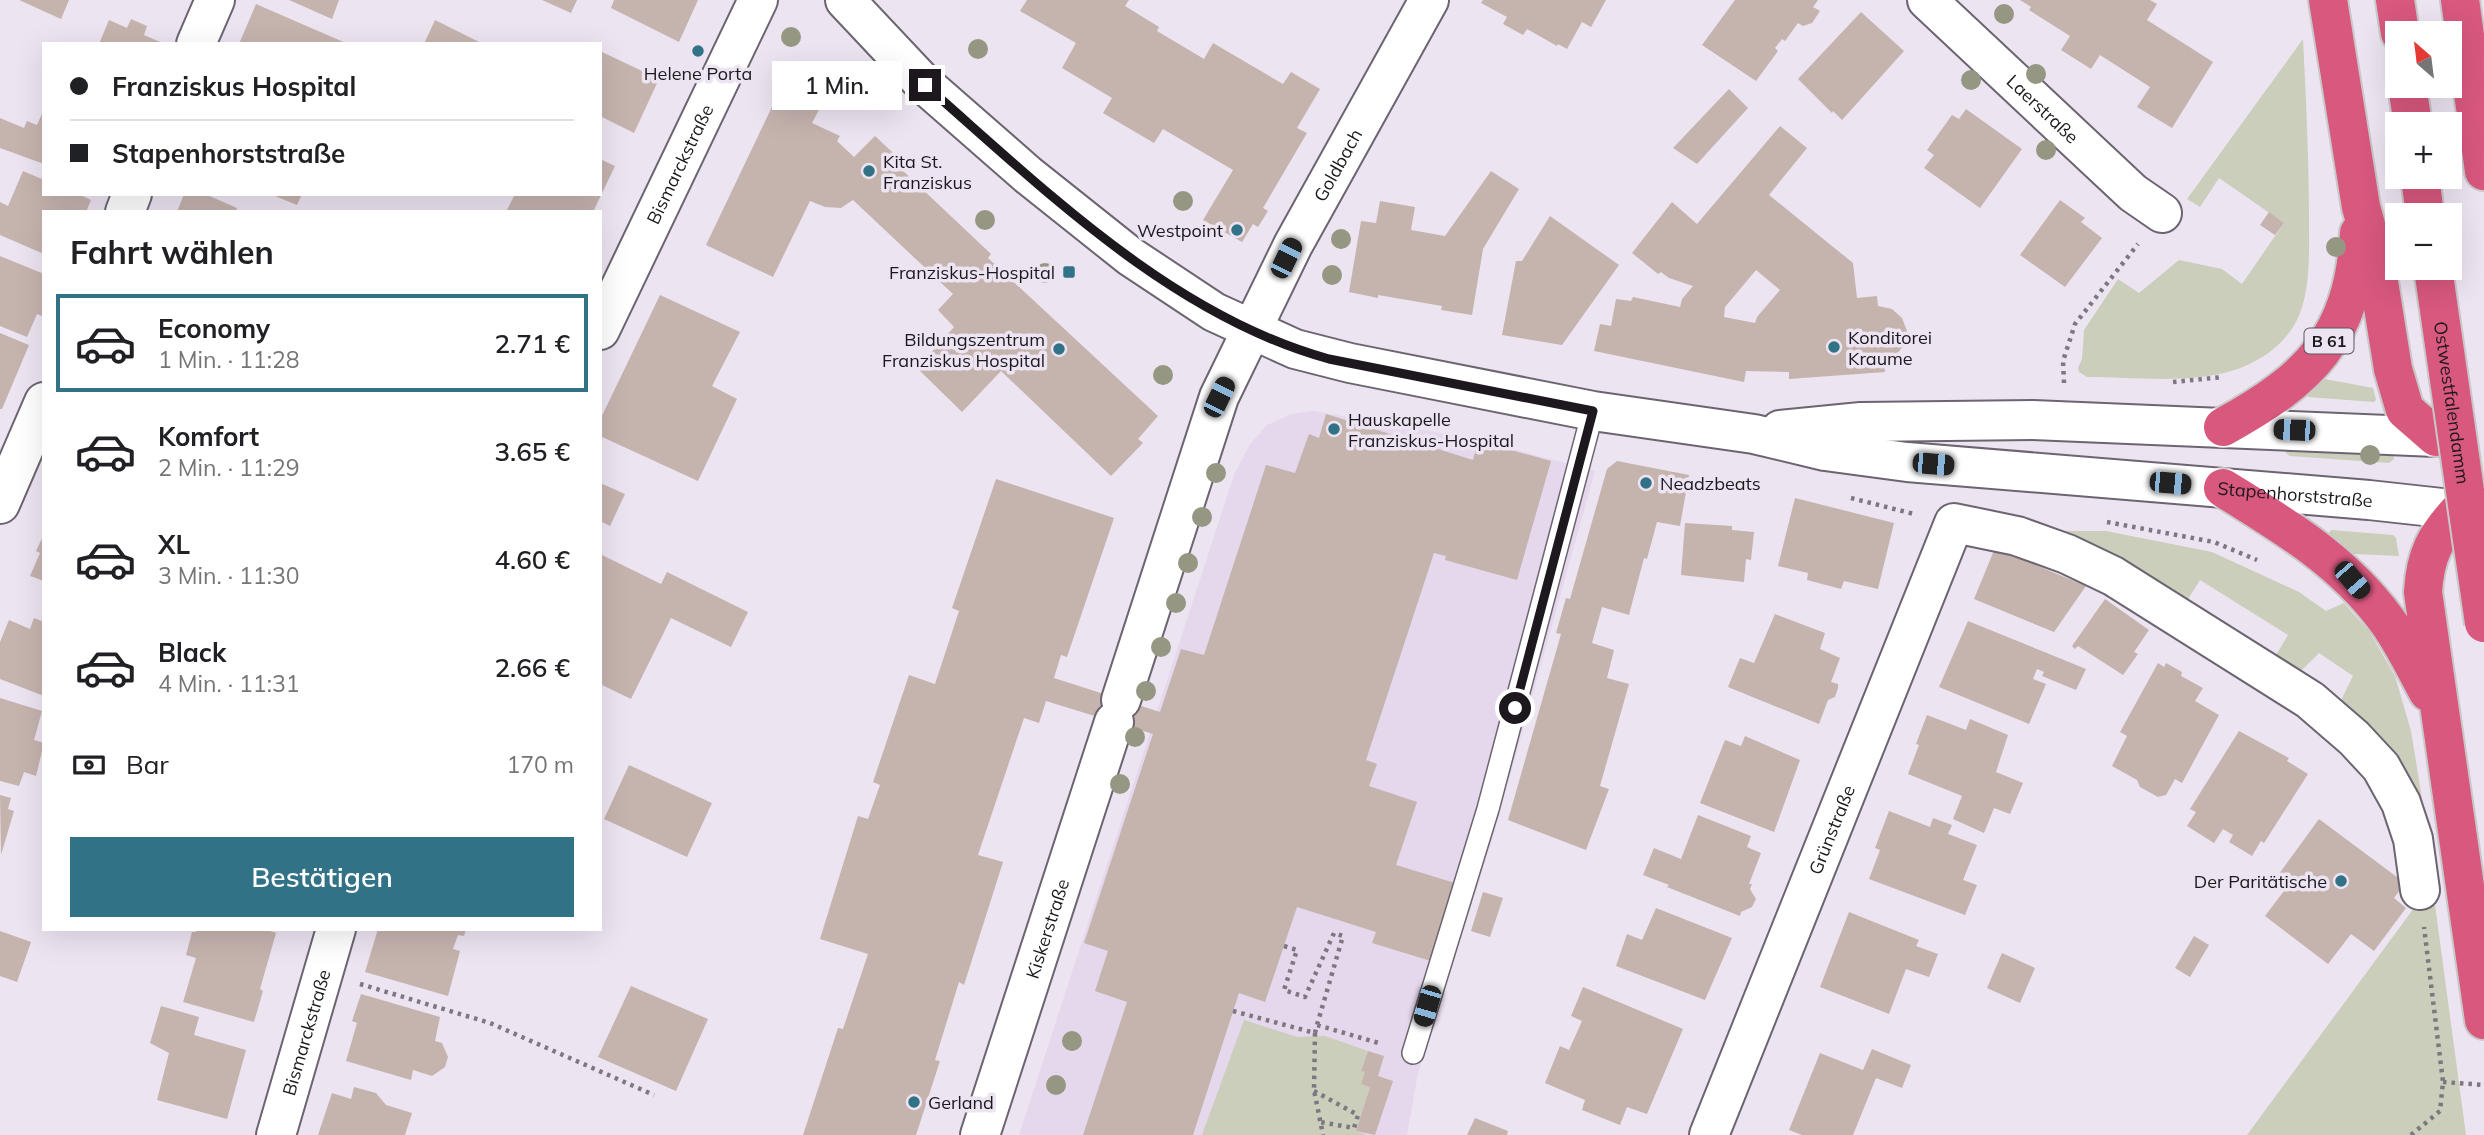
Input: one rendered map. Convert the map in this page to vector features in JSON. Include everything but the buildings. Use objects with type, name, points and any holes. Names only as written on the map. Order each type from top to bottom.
[{"type":"highway","name":"B 61","points":[[2328,0],[2361,207],[2375,257],[2391,359],[2401,400],[2412,418],[2435,437]]},
{"type":"highway","points":[[2395,0],[2398,21]]},
{"type":"highway","points":[[2460,0],[2484,170]]},
{"type":"highway","name":"B 61","points":[[2223,427],[2262,406],[2322,354],[2337,328],[2350,295],[2358,259],[2361,207]]},
{"type":"highway","name":"Ostwestfalendamm","points":[[2435,280],[2484,623]]},
{"type":"highway","points":[[2223,488],[2331,559],[2352,580],[2385,618],[2405,649],[2438,713]]},
{"type":"highway","points":[[2460,510],[2441,530],[2430,552],[2424,573],[2423,592],[2438,713],[2484,1020]]},
{"type":"street","points":[[197,42],[215,0]]},
{"type":"street","name":"Bismarckstraße","points":[[602,326],[758,0]]},
{"type":"street","name":"Stapenhorststraße","points":[[845,0],[925,85],[1028,175],[1130,257],[1180,291],[1251,331],[1295,349],[1329,359],[1593,411],[1754,435],[1825,451],[1907,462],[2460,510]]},
{"type":"street","name":"Goldbach","points":[[1251,331],[1293,245],[1429,0]]},
{"type":"street","name":"Laerstraße","points":[[1927,0],[2133,192],[2162,213]]},
{"type":"street","name":"Kiskerstraße","points":[[980,1135],[1209,422],[1251,331]]},
{"type":"street","points":[[0,505],[42,407]]},
{"type":"street","name":"Stapenhorststraße","points":[[1754,435],[1806,426],[1940,420],[2033,420],[2435,437]]},
{"type":"street","name":"Grünstraße","points":[[1709,1135],[1954,523],[2017,536],[2067,554],[2113,576],[2311,699],[2381,766],[2401,803],[2413,838],[2420,890]]},
{"type":"street","name":"Bismarckstraße","points":[[276,1135],[335,931]]},
{"type":"lane","points":[[1413,1054],[1488,809],[1593,411]]},
{"type":"path","points":[[2064,387],[2063,361],[2075,324],[2162,213]]},
{"type":"path","points":[[2096,521],[2214,542],[2265,564]]},
{"type":"path","points":[[2411,1135],[2440,1111],[2443,1082],[2420,890]]},
{"type":"path","points":[[1284,946],[1297,950],[1284,990],[1305,997],[1334,933],[1343,936],[1315,1033],[1314,1090],[1323,1135]]},
{"type":"path","points":[[323,973],[490,1023],[654,1095]]},
{"type":"path","points":[[1233,1011],[1315,1033]]},
{"type":"path","points":[[1318,1025],[1413,1054]]},
{"type":"path","points":[[2443,1082],[2484,1085]]},
{"type":"path","points":[[1314,1090],[1358,1115],[1354,1128],[1320,1122]]},
{"type":"shaded area","points":[[1313,411],[1475,439],[1595,471],[1493,837],[1418,1073],[1407,1135],[1019,1135],[1234,475],[1250,444],[1267,425],[1292,414]]},
{"type":"green space","points":[[2303,39],[2309,258],[2305,297],[2292,329],[2278,345],[2260,358],[2241,368],[2214,375],[2141,379],[2087,377],[2079,372],[2084,330],[2118,279],[2139,293],[2179,260],[2222,269],[2242,284],[2284,223],[2219,178],[2200,207],[2187,199]]},
{"type":"green space","points":[[2325,379],[2373,388],[2376,400],[2308,397],[2308,393]]},
{"type":"green space","points":[[2286,448],[2393,454],[2394,459],[2389,463],[2290,456],[2286,453]]},
{"type":"green space","points":[[2331,530],[2393,535],[2399,556],[2354,554],[2328,534]]},
{"type":"green space","points":[[2055,531],[2106,531],[2212,552],[2299,592],[2326,611],[2344,603],[2369,631],[2395,676],[2411,731],[2427,829],[2342,707],[2342,698],[2353,676],[2319,653],[2298,674],[2273,660],[2288,635],[2200,580],[2185,604]]},
{"type":"green space","points":[[2435,905],[2466,1135],[2247,1135],[2414,908]]},
{"type":"green space","points":[[1244,1020],[1297,1037],[1325,1036],[1368,1051],[1361,1070],[1365,1072],[1370,1087],[1356,1131],[1367,1135],[1202,1135]]},
{"type":"place","name":"Helene Porta","points":[[698,51]]},
{"type":"place","name":"Kita St. Franziskus","points":[[869,171]]},
{"type":"place","name":"Westpoint","points":[[1237,230]]},
{"type":"place","name":"Franziskus-Hospital","points":[[1069,272]]},
{"type":"place","name":"Konditorei Kraume","points":[[1834,347]]},
{"type":"place","name":"Bildungszentrum Franziskus Hospital","points":[[1059,349]]},
{"type":"place","name":"Hauskapelle Franziskus-Hospital","points":[[1334,429]]},
{"type":"place","name":"Neadzbeats","points":[[1646,483]]},
{"type":"place","name":"Der Paritätische","points":[[2341,881]]},
{"type":"place","name":"Gerland","points":[[914,1102]]},
{"type":"route","points":[[925,85],[1028,175],[1130,257],[1214,312],[1251,331],[1272,341],[1329,359],[1593,411],[1515,708]]}]
